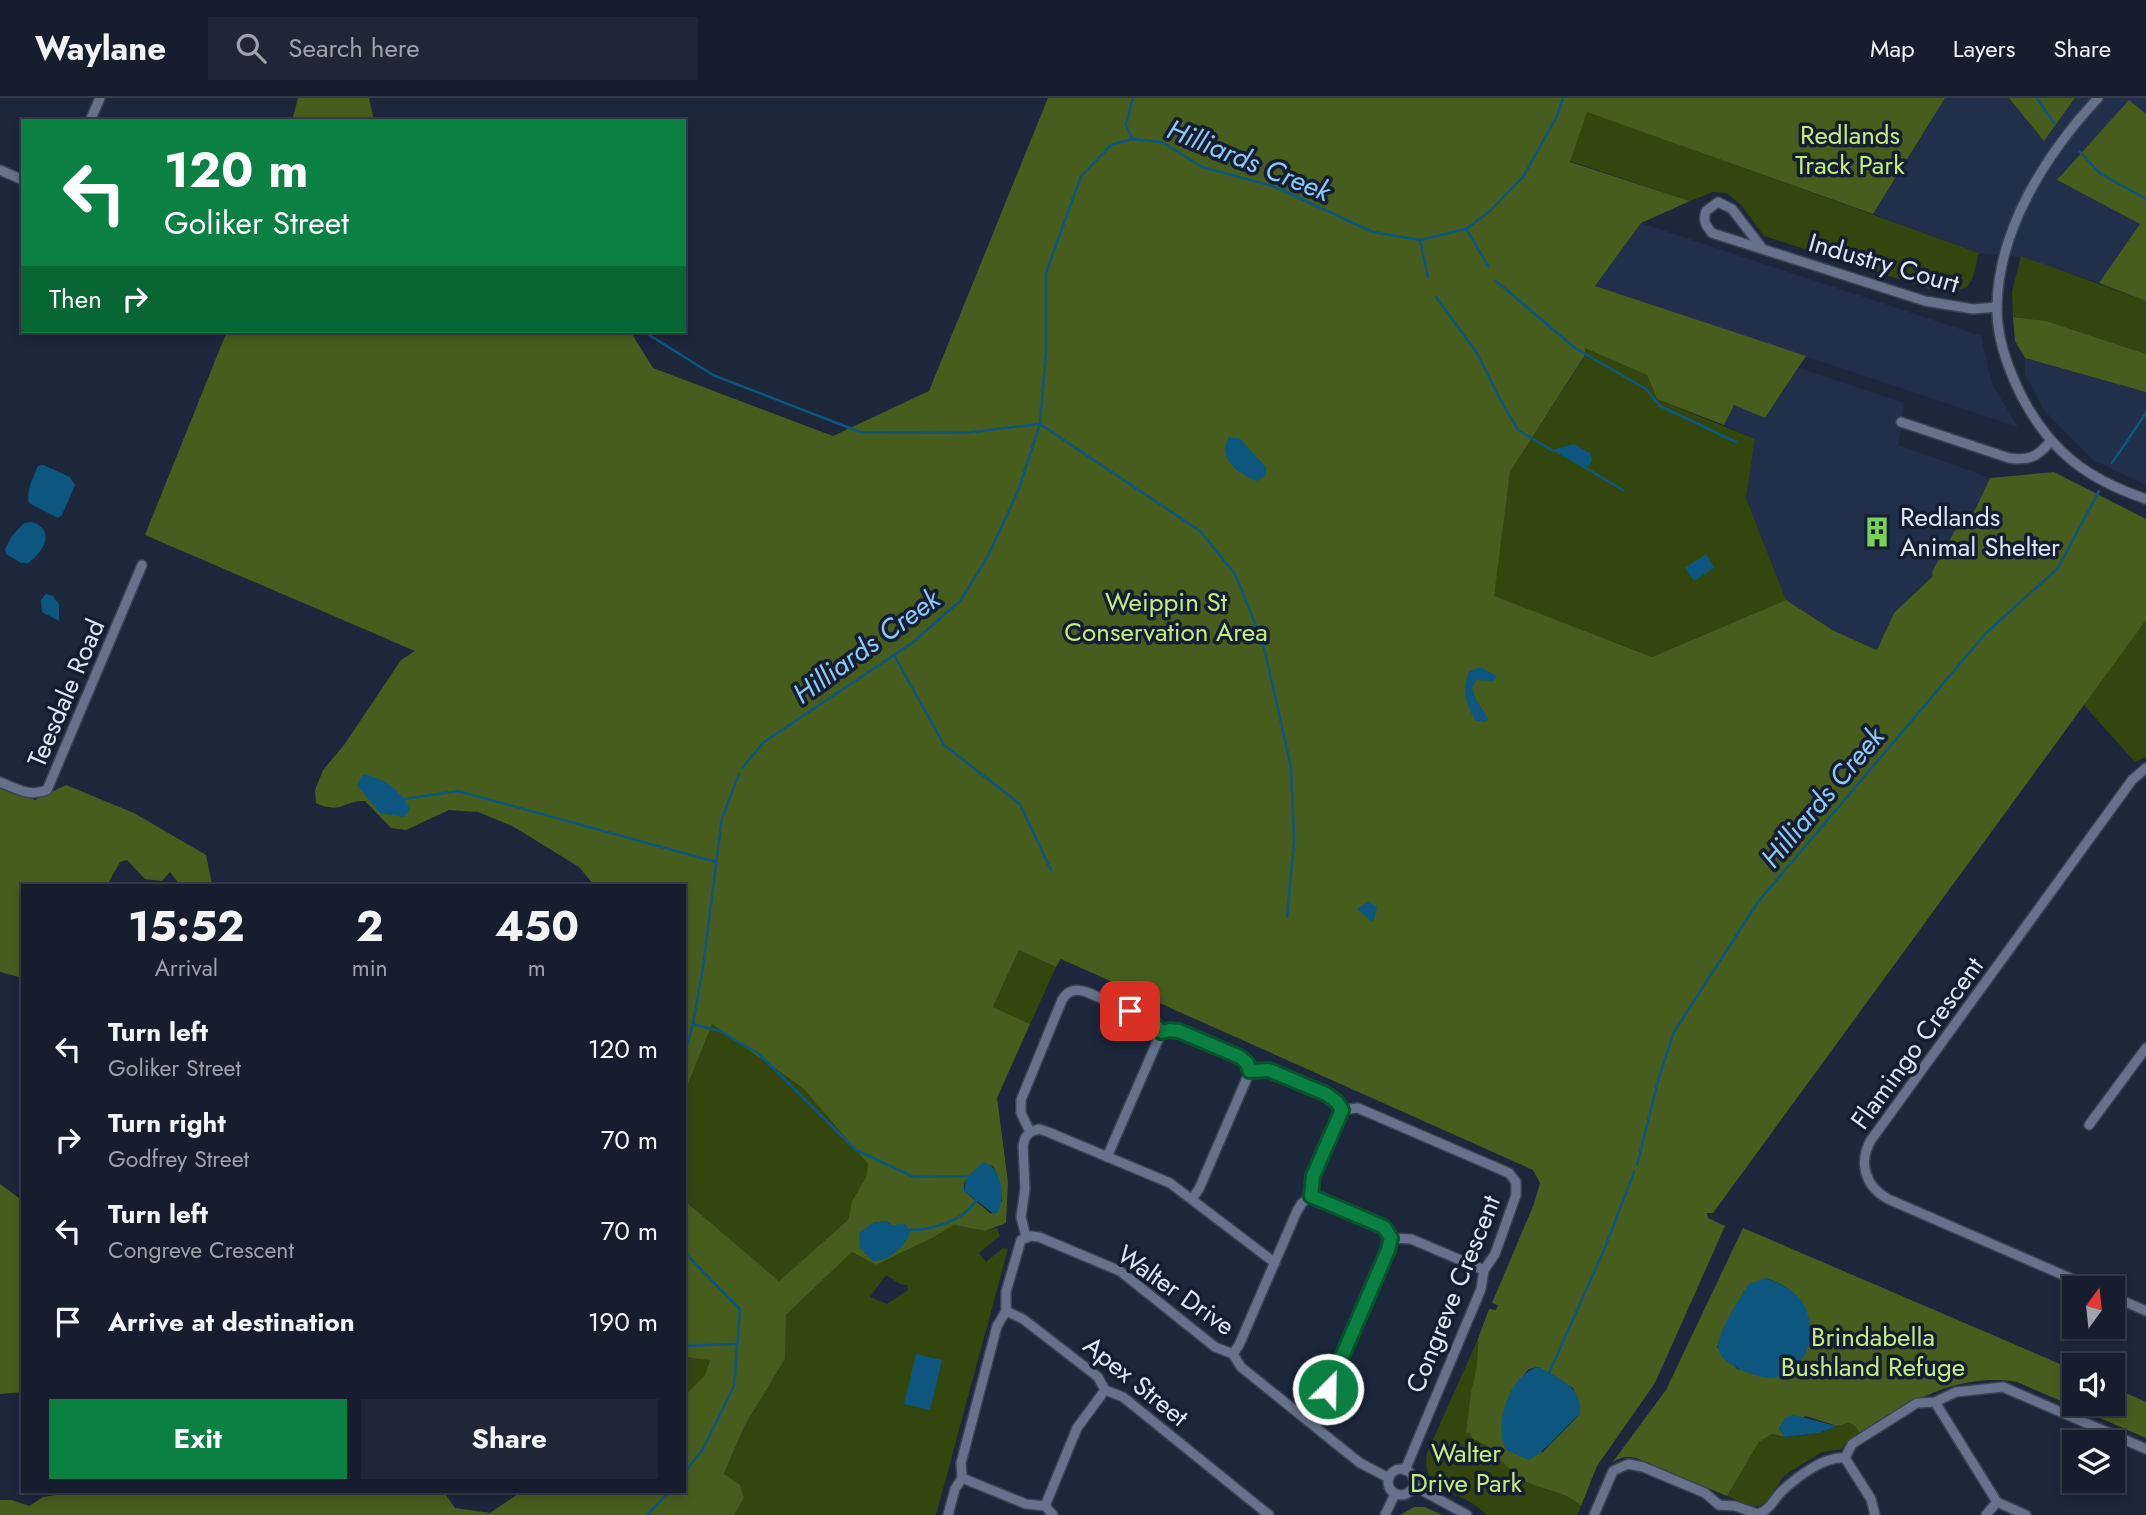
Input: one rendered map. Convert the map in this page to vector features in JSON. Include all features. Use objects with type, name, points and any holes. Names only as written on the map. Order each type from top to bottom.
[{"type":"street","points":[[91,119],[100,98]]},
{"type":"street","points":[[2098,98],[2056,150],[2029,194],[2009,240],[1999,277],[1997,307],[2000,337],[2014,381],[2050,442],[2086,471],[2116,488],[2146,499]]},
{"type":"street","points":[[0,170],[21,179]]},
{"type":"street","name":"Industry Court","points":[[1762,248],[1728,205],[1718,202],[1706,211],[1706,226],[1712,233],[1926,301],[1973,309],[1997,307]]},
{"type":"street","points":[[1902,422],[2024,461],[2040,453],[2050,442]]},
{"type":"street","name":"Teesdale Road","points":[[0,782],[28,794],[47,790],[142,565]]},
{"type":"street","name":"Flamingo Crescent","points":[[2065,1276],[1888,1199],[1870,1185],[1864,1162],[1865,1150],[2132,780],[2146,768]]},
{"type":"street","name":"Congreve Crescent","points":[[1026,1237],[1021,1217],[1025,1189],[1023,1146],[1030,1132],[1021,1113],[1021,1100],[1065,994],[1079,989],[1151,1020],[1161,1032],[1179,1031],[1240,1057],[1247,1063],[1250,1071],[1269,1070],[1326,1094],[1337,1102],[1342,1110],[1358,1108],[1513,1176],[1516,1195],[1495,1254],[1484,1270],[1481,1289],[1405,1470]]},
{"type":"street","points":[[1107,1157],[1161,1032]]},
{"type":"street","points":[[2089,1125],[2146,1048]]},
{"type":"street","points":[[1192,1199],[1199,1189],[1250,1071]]},
{"type":"street","points":[[1233,1354],[1240,1345],[1297,1211],[1311,1196],[1313,1176],[1342,1110]]},
{"type":"street","points":[[1030,1132],[1039,1129],[1048,1132],[1170,1183],[1275,1263]]},
{"type":"street","points":[[1311,1196],[1384,1227],[1391,1238],[1311,1423]]},
{"type":"street","points":[[948,1515],[955,1489],[962,1478],[961,1463],[997,1326],[1006,1311],[1006,1292],[1017,1249],[1021,1240],[1026,1237]]},
{"type":"street","name":"Walter Drive","points":[[1026,1237],[1039,1237],[1120,1271],[1215,1347],[1233,1354],[1241,1367],[1360,1463],[1389,1478]]},
{"type":"street","points":[[1391,1238],[1411,1238],[1484,1270]]},
{"type":"street","points":[[2125,1302],[2146,1311]]},
{"type":"street","name":"Apex Street","points":[[1006,1311],[1023,1318],[1093,1373],[1105,1391],[1123,1397],[1269,1515]]},
{"type":"street","points":[[1845,1458],[1852,1444],[1917,1404],[1936,1402],[1956,1392],[2003,1387],[2146,1449]]},
{"type":"street","points":[[1045,1506],[1077,1428],[1105,1391]]},
{"type":"street","points":[[1936,1402],[1997,1502],[2026,1515]]},
{"type":"street","points":[[1594,1515],[1613,1471],[1628,1464],[1643,1467],[1705,1493],[1719,1505],[1735,1506],[1758,1514],[1791,1483],[1831,1458],[1845,1458]]},
{"type":"street","points":[[1845,1458],[1871,1499],[1875,1515]]},
{"type":"street","points":[[1405,1470],[1412,1475],[1414,1486],[1405,1495],[1395,1494],[1389,1486],[1389,1478],[1394,1471],[1405,1470]]},
{"type":"street","points":[[962,1478],[1026,1504],[1045,1506],[1053,1515]]},
{"type":"street","points":[[1414,1486],[1467,1515]]},
{"type":"street","points":[[1385,1515],[1395,1494]]},
{"type":"street","points":[[1986,1515],[1997,1502]]},
{"type":"street","points":[[1715,1515],[1719,1505]]},
{"type":"shaded area","points":[[1945,98],[2009,98],[2044,141],[2075,98],[2146,98],[2146,114],[2130,101],[2058,181],[2141,224],[2099,283],[2021,257],[1979,253],[1873,214]]},
{"type":"shaded area","points":[[1641,223],[1981,336],[1992,384],[2018,427],[1595,286]]},
{"type":"shaded area","points":[[2025,358],[2146,392],[2146,485],[2093,460],[2044,410],[2025,375]]},
{"type":"shaded area","points":[[1799,368],[1904,403],[1898,445],[1990,478],[1975,510],[1958,526],[1933,576],[1894,613],[1878,650],[1834,631],[1786,600],[1746,498],[1755,439],[1724,425],[1733,405],[1765,418]]},
{"type":"shaded area","points":[[1229,437],[1239,438],[1266,467],[1266,475],[1257,481],[1243,475],[1231,465],[1225,452]]},
{"type":"shaded area","points":[[1574,444],[1591,454],[1590,465],[1582,467],[1552,450]]},
{"type":"shaded area","points":[[43,465],[70,477],[75,485],[62,515],[58,518],[29,503],[28,493],[32,480],[38,466]]},
{"type":"shaded area","points":[[32,522],[44,531],[45,542],[34,558],[28,563],[21,563],[6,554],[5,549],[24,523]]},
{"type":"shaded area","points":[[1706,554],[1714,568],[1694,581],[1685,568]]},
{"type":"shaded area","points":[[46,594],[53,596],[59,604],[59,621],[42,612],[41,600]]},
{"type":"shaded area","points":[[1481,667],[1497,676],[1493,681],[1476,680],[1472,688],[1476,700],[1488,718],[1487,722],[1476,721],[1466,697],[1469,671]]},
{"type":"shaded area","points":[[363,774],[379,779],[396,790],[410,809],[404,817],[380,813],[357,785]]},
{"type":"shaded area","points":[[1369,901],[1377,908],[1374,920],[1371,921],[1357,909]]},
{"type":"shaded area","points":[[983,1162],[994,1169],[1002,1190],[998,1212],[994,1214],[964,1191],[966,1179]]},
{"type":"shaded area","points":[[887,1221],[891,1225],[906,1224],[910,1232],[905,1243],[896,1252],[885,1259],[873,1261],[860,1248],[859,1233],[872,1223]]},
{"type":"shaded area","points":[[1766,1278],[1788,1288],[1799,1298],[1807,1312],[1810,1328],[1809,1343],[1804,1356],[1795,1367],[1772,1378],[1737,1368],[1723,1358],[1718,1346],[1726,1323],[1749,1284]]},
{"type":"shaded area","points":[[916,1354],[942,1360],[930,1410],[904,1404]]},
{"type":"shaded area","points":[[1538,1367],[1568,1384],[1580,1404],[1580,1414],[1529,1460],[1506,1450],[1501,1428],[1506,1402],[1512,1390],[1528,1372]]},
{"type":"shaded area","points":[[1793,1415],[1837,1426],[1819,1433],[1785,1437],[1779,1428],[1785,1418]]},
{"type":"green space","points":[[298,98],[369,98],[374,119],[293,119]]},
{"type":"green space","name":"Weippin St Conservation Area","points":[[1048,98],[1945,98],[1873,214],[1587,112],[1570,162],[1690,201],[1641,223],[1595,286],[1806,356],[1765,418],[1734,405],[1724,425],[1657,399],[1647,375],[1585,348],[1585,355],[1510,472],[1494,596],[1652,657],[1786,600],[1834,631],[1877,650],[1894,613],[1933,576],[1932,572],[1958,525],[1975,510],[1990,478],[2054,472],[2146,519],[2146,620],[1713,1213],[1707,1213],[1708,1218],[1725,1226],[1655,1383],[1597,1466],[1581,1506],[1567,1496],[1520,1478],[1487,1446],[1473,1439],[1470,1433],[1466,1433],[1477,1366],[1478,1339],[1489,1309],[1496,1310],[1498,1305],[1492,1303],[1534,1204],[1540,1183],[1533,1170],[1061,959],[1056,967],[1019,950],[993,1007],[1030,1024],[997,1098],[1008,1182],[1006,1223],[985,1231],[954,1225],[876,1265],[852,1252],[786,1315],[785,1359],[745,1425],[724,1474],[740,1485],[744,1498],[734,1515],[0,1515],[0,1500],[12,1500],[29,1506],[43,1497],[57,1493],[444,1493],[455,1508],[490,1513],[519,1493],[686,1493],[686,1394],[705,1375],[710,1360],[686,1357],[686,1202],[779,1281],[848,1220],[852,1201],[866,1177],[868,1164],[804,1089],[712,1024],[686,1089],[686,884],[593,884],[579,867],[514,827],[478,812],[449,810],[406,830],[391,828],[365,801],[332,808],[316,803],[315,790],[323,770],[344,745],[401,660],[415,651],[145,535],[226,333],[631,333],[653,368],[833,436],[929,391]],"holes":[[[982,1164],[993,1166],[1002,1201],[991,1214],[964,1191],[964,1186],[967,1179]],[[887,1221],[891,1225],[866,1255],[864,1251],[872,1223]],[[1538,1367],[1573,1388],[1580,1414],[1542,1453],[1517,1383],[1529,1369]]]},
{"type":"green space","points":[[2009,98],[2075,98],[2044,141]]},
{"type":"green space","points":[[2129,100],[2146,114],[2146,301],[2099,283],[2140,224],[2057,180]]},
{"type":"green space","points":[[1587,111],[1979,253],[1971,280],[1964,288],[1936,291],[1764,236],[1742,206],[1727,193],[1713,192],[1690,201],[1570,161]]},
{"type":"green space","points":[[2021,256],[2146,301],[2146,354],[2046,321],[2013,317],[2012,292]]},
{"type":"green space","points":[[2013,317],[2046,321],[2146,354],[2146,392],[2025,358],[2015,341]]},
{"type":"green space","points":[[1585,347],[1647,375],[1657,399],[1755,439],[1746,498],[1786,600],[1652,657],[1493,596],[1510,472],[1585,356]]},
{"type":"green space","points":[[2146,620],[2146,757],[2135,762],[2083,704]]},
{"type":"green space","points":[[66,785],[134,813],[206,855],[212,884],[179,884],[170,872],[162,881],[145,879],[127,860],[120,862],[108,884],[21,884],[21,977],[0,972],[0,787],[35,800]]},
{"type":"green space","points":[[1019,950],[1056,967],[1030,1024],[993,1007]]},
{"type":"green space","points":[[711,1023],[804,1089],[868,1164],[866,1177],[852,1201],[848,1220],[779,1281],[686,1202],[686,1089]]},
{"type":"green space","points":[[0,1184],[21,1200],[21,1392],[0,1394]]},
{"type":"green space","points":[[954,1225],[985,1231],[997,1228],[1000,1236],[979,1253],[986,1262],[1003,1248],[1008,1249],[936,1515],[734,1515],[744,1498],[724,1475],[745,1425],[785,1359],[785,1316],[852,1252],[876,1265]],"holes":[[[886,1275],[900,1284],[907,1285],[908,1290],[887,1304],[870,1297]]]},
{"type":"green space","name":"Brindabella Bushland Refuge","points":[[1743,1228],[2062,1365],[2062,1402],[2017,1382],[1995,1380],[1934,1392],[1860,1433],[1854,1425],[1848,1423],[1837,1426],[1806,1416],[1779,1428],[1785,1437],[1772,1434],[1759,1442],[1727,1496],[1636,1458],[1618,1459],[1612,1463],[1666,1390]],"holes":[[[1766,1278],[1787,1288],[1805,1309],[1811,1341],[1752,1372],[1737,1369],[1717,1347],[1744,1291]]]},
{"type":"green space","name":"Walter Drive Park","points":[[1478,1339],[1477,1367],[1469,1413],[1473,1439],[1487,1446],[1520,1478],[1574,1500],[1581,1506],[1577,1515],[1487,1515],[1437,1484],[1428,1472],[1427,1453]]},
{"type":"green space","points":[[686,1357],[710,1359],[705,1375],[686,1394]]},
{"type":"green space","name":"Brindabella Bushland Refuge","points":[[2125,1393],[2146,1402],[2146,1438],[2095,1416],[2125,1416]]},
{"type":"green space","points":[[1848,1422],[1860,1433],[1846,1442],[1842,1449],[1822,1452],[1791,1471],[1782,1478],[1770,1499],[1759,1506],[1751,1506],[1727,1496],[1759,1442],[1772,1434],[1785,1437],[1819,1433]]},
{"type":"green space","points":[[1414,1507],[1425,1507],[1442,1515],[1400,1515]]},
{"type":"waterway","points":[[1132,138],[1126,125],[1133,98]]},
{"type":"waterway","name":"Hilliards Creek","points":[[742,768],[764,742],[912,643],[960,601],[988,556],[1018,491],[1040,424],[1046,352],[1046,273],[1081,176],[1111,145],[1132,139],[1162,142],[1202,167],[1273,186],[1373,232],[1420,240],[1466,229],[1490,211],[1523,177],[1556,118],[1563,98]]},
{"type":"waterway","name":"Hilliards Creek","points":[[2037,98],[2054,123]]},
{"type":"waterway","name":"Hilliards Creek","points":[[2080,152],[2101,174],[2146,199]]},
{"type":"waterway","points":[[1467,230],[1488,266]]},
{"type":"waterway","points":[[1420,240],[1428,277]]},
{"type":"waterway","points":[[1496,281],[1575,348],[1646,389],[1660,406],[1736,442]]},
{"type":"waterway","points":[[1436,297],[1477,353],[1518,430],[1553,451]]},
{"type":"waterway","points":[[646,333],[713,375],[860,432],[964,433],[1040,424],[1200,531],[1235,574],[1263,643],[1291,767],[1294,841],[1287,917]]},
{"type":"waterway","name":"Hilliards Creek","points":[[2112,463],[2146,413]]},
{"type":"waterway","points":[[1584,467],[1623,490]]},
{"type":"waterway","name":"Hilliards Creek","points":[[1637,1165],[1658,1081],[1674,1032],[1758,902],[1986,633],[2058,568],[2099,491]]},
{"type":"waterway","points":[[894,655],[944,745],[1020,804],[1051,870]]},
{"type":"waterway","name":"Hilliards Creek","points":[[686,1048],[703,967],[722,818],[739,774]]},
{"type":"waterway","points":[[404,799],[458,791],[716,862]]},
{"type":"waterway","points":[[693,1024],[720,1031],[759,1054],[856,1150],[914,1177],[969,1176]]},
{"type":"waterway","name":"Hilliards Creek","points":[[1549,1373],[1604,1250],[1634,1172]]},
{"type":"waterway","points":[[909,1230],[946,1223],[963,1214],[976,1201]]},
{"type":"waterway","name":"Hilliards Creek","points":[[686,1254],[740,1309],[734,1386],[703,1449],[686,1470]]},
{"type":"waterway","points":[[686,1346],[737,1344]]},
{"type":"waterway","name":"Hilliards Creek","points":[[647,1515],[668,1493]]},
{"type":"place","name":"Redlands Animal Shelter","points":[[1877,532]]},
{"type":"route","points":[[1130,1011],[1151,1020],[1161,1032],[1179,1031],[1240,1057],[1247,1063],[1250,1071],[1269,1070],[1326,1094],[1337,1102],[1342,1110],[1313,1176],[1311,1196],[1384,1227],[1391,1238],[1328,1389]]},
{"type":"park label","name":"Redlands Track Park","points":[[1850,150]]}]
